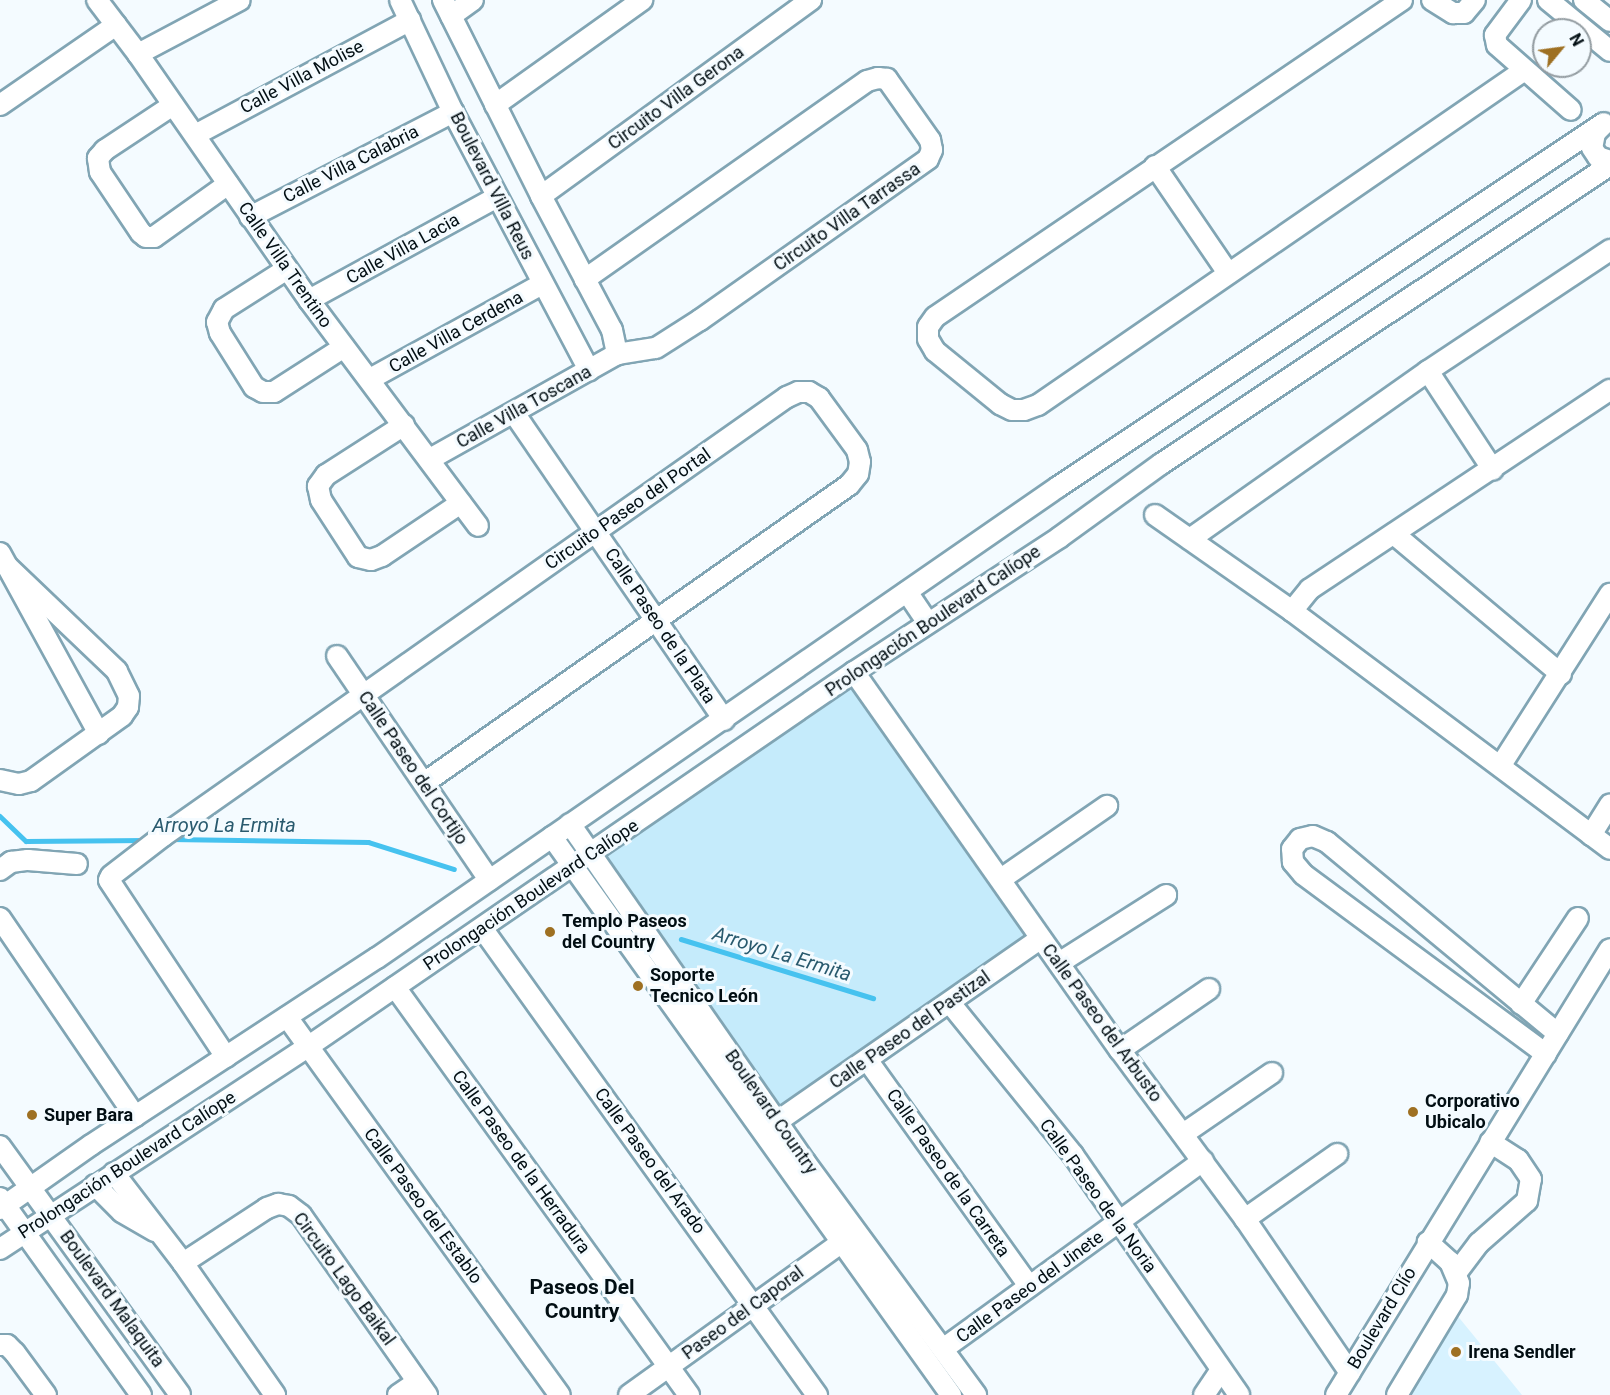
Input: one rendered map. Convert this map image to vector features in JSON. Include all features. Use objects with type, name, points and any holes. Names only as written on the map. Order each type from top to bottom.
[{"type":"street","name":"Calle Villa Trentino","points":[[97,0],[138,54],[309,300],[478,526]]},
{"type":"street","points":[[138,54],[240,0]]},
{"type":"street","name":"Boulevard Villa Reus","points":[[400,0],[453,112],[589,370]]},
{"type":"street","points":[[472,0],[447,8],[541,196],[612,330],[617,354]]},
{"type":"street","points":[[495,105],[642,0]]},
{"type":"street","name":"Circuito Villa Gerona","points":[[541,196],[811,0]]},
{"type":"street","points":[[1402,0],[935,317],[928,327],[928,339],[935,351],[1000,404],[1012,410],[1024,410],[1038,405],[1523,70]]},
{"type":"street","points":[[1432,0],[1453,13],[1464,13],[1475,0]]},
{"type":"street","points":[[1521,0],[1495,35],[1497,45],[1502,52],[1571,110]]},
{"type":"street","points":[[1548,0],[1610,51]]},
{"type":"street","points":[[1584,0],[1610,21]]},
{"type":"street","name":"Calle Villa Molise","points":[[195,135],[410,20]]},
{"type":"street","points":[[0,105],[116,26]]},
{"type":"street","name":"Circuito Villa Tarrassa","points":[[585,279],[867,81],[878,78],[887,80],[930,140],[932,150],[928,159],[700,320],[656,348],[617,354]]},
{"type":"street","points":[[173,105],[105,150],[98,158],[99,172],[141,233],[146,237],[154,237],[228,184]]},
{"type":"street","name":"Calle Villa Calabria","points":[[250,217],[453,112]]},
{"type":"street","points":[[1607,121],[1595,133],[1592,148],[1598,158],[1610,163]]},
{"type":"street","name":"Prolongación Boulevard Calíope","points":[[2,1204],[30,1188],[287,1017],[724,720],[1037,504],[1058,487],[1607,121]]},
{"type":"street","name":"Prolongación Boulevard Calíope","points":[[0,1249],[309,1046],[591,855],[854,672],[1059,537],[1161,464],[1610,163]]},
{"type":"street","points":[[1155,166],[1228,273]]},
{"type":"street","name":"Calle Villa Lacia","points":[[309,300],[497,197]]},
{"type":"street","points":[[1190,538],[1428,371],[1610,250]]},
{"type":"street","points":[[287,269],[224,309],[217,322],[220,333],[254,387],[263,392],[274,392],[344,347]]},
{"type":"street","name":"Calle Villa Cerdena","points":[[370,379],[542,284]]},
{"type":"street","name":"Calle Villa Toscana","points":[[430,459],[617,354]]},
{"type":"street","points":[[1428,371],[1493,470]]},
{"type":"street","points":[[1292,611],[1310,589],[1493,470],[1610,390]]},
{"type":"street","name":"Circuito Paseo del Portal","points":[[226,1057],[109,880],[116,870],[787,397],[798,392],[809,392],[819,398],[856,450],[860,462],[858,474],[849,485],[656,618],[424,783]]},
{"type":"street","name":"Calle Paseo de la Plata","points":[[514,413],[724,720]]},
{"type":"street","points":[[404,425],[326,475],[318,486],[321,500],[358,557],[371,560],[382,556],[461,503]]},
{"type":"street","points":[[1155,515],[1292,611],[1501,765],[1610,849]]},
{"type":"street","points":[[1394,534],[1561,674]]},
{"type":"street","points":[[4,560],[99,734]]},
{"type":"street","points":[[0,780],[19,784],[31,782],[99,734],[122,716],[128,707],[126,685],[117,671],[4,560]]},
{"type":"street","points":[[907,592],[928,623]]},
{"type":"street","points":[[1501,765],[1610,594]]},
{"type":"street","name":"Calle Paseo del Cortijo","points":[[338,656],[489,879]]},
{"type":"street","name":"Calle Paseo del Arbusto","points":[[854,672],[1120,1050],[1245,1219],[1350,1373]]},
{"type":"street","points":[[1592,835],[1610,805]]},
{"type":"street","points":[[1001,879],[1107,806]]},
{"type":"street","name":"Boulevard Country","points":[[570,824],[777,1121],[848,1238],[951,1395]]},
{"type":"street","points":[[1546,1054],[1303,874],[1293,862],[1292,849],[1300,839],[1313,836],[1327,842],[1558,1034]]},
{"type":"street","name":"Boulevard Country","points":[[552,837],[848,1238],[943,1349],[976,1395]]},
{"type":"street","points":[[0,870],[11,862],[28,860],[77,864]]},
{"type":"street","points":[[1059,963],[1166,895]]},
{"type":"street","points":[[0,918],[135,1116]]},
{"type":"street","points":[[1521,1004],[1578,918]]},
{"type":"street","name":"Calle Paseo del Arado","points":[[482,928],[817,1395]]},
{"type":"street","name":"Calle Paseo del Pastizal","points":[[777,1121],[868,1061],[1041,938]]},
{"type":"street","name":"Boulevard Clío","points":[[1336,1395],[1610,949]]},
{"type":"street","name":"Calle Paseo de la Herradura","points":[[395,987],[688,1395]]},
{"type":"street","points":[[1120,1050],[1209,989]]},
{"type":"street","name":"Calle Paseo de la Noria","points":[[950,1003],[1073,1155],[1239,1395]]},
{"type":"street","name":"Calle Paseo del Establo","points":[[287,1017],[560,1395]]},
{"type":"street","name":"Calle Paseo de la Carreta","points":[[868,1061],[1029,1286]]},
{"type":"street","points":[[1183,1134],[1272,1073]]},
{"type":"street","points":[[1457,1272],[1479,1243],[1527,1201],[1531,1179],[1518,1160],[1490,1142]]},
{"type":"street","name":"Boulevard Malaquita","points":[[0,1146],[180,1395]]},
{"type":"street","points":[[1245,1219],[1337,1154]]},
{"type":"street","name":"Calle Paseo del Jinete","points":[[943,1349],[1203,1161]]},
{"type":"street","points":[[114,1173],[183,1263],[275,1395]]},
{"type":"street","points":[[95,1185],[122,1212],[162,1236]]},
{"type":"street","name":"Boulevard Malaquita","points":[[2,1204],[26,1232],[141,1395]]},
{"type":"street","name":"Circuito Lago Baikal","points":[[183,1263],[267,1208],[278,1204],[289,1206],[301,1215],[422,1388]]},
{"type":"street","name":"Paseo del Caporal","points":[[629,1395],[848,1238]]},
{"type":"street","points":[[1397,1395],[1457,1295],[1460,1282],[1457,1272],[1428,1242]]},
{"type":"street","points":[[0,1345],[8,1345],[46,1395]]},
{"type":"street","points":[[1204,1395],[1221,1370]]},
{"type":"street","points":[[398,1395],[422,1388]]},
{"type":"shaded area","points":[[849,684],[1029,936],[778,1113],[599,856]]},
{"type":"shaded area","name":"Irena Sendler","points":[[1452,1309],[1522,1395],[1398,1395]]},
{"type":"waterway","name":"Arroyo La Ermita","points":[[0,816],[26,841],[147,840]]},
{"type":"waterway","name":"Arroyo La Ermita","points":[[170,839],[368,842],[454,869]]},
{"type":"waterway","name":"Arroyo La Ermita","points":[[681,939],[873,998]]},
{"type":"place","name":"Templo Paseos del Country","points":[[550,932]]},
{"type":"place","name":"Soporte Tecnico León","points":[[638,986]]},
{"type":"place","name":"Corporativo Ubicalo","points":[[1413,1112]]},
{"type":"place","name":"Super Bara","points":[[32,1115]]},
{"type":"place","name":"Irena Sendler","points":[[1456,1352]]},
{"type":"district","name":"Paseos Del Country","points":[[582,1299]]}]
